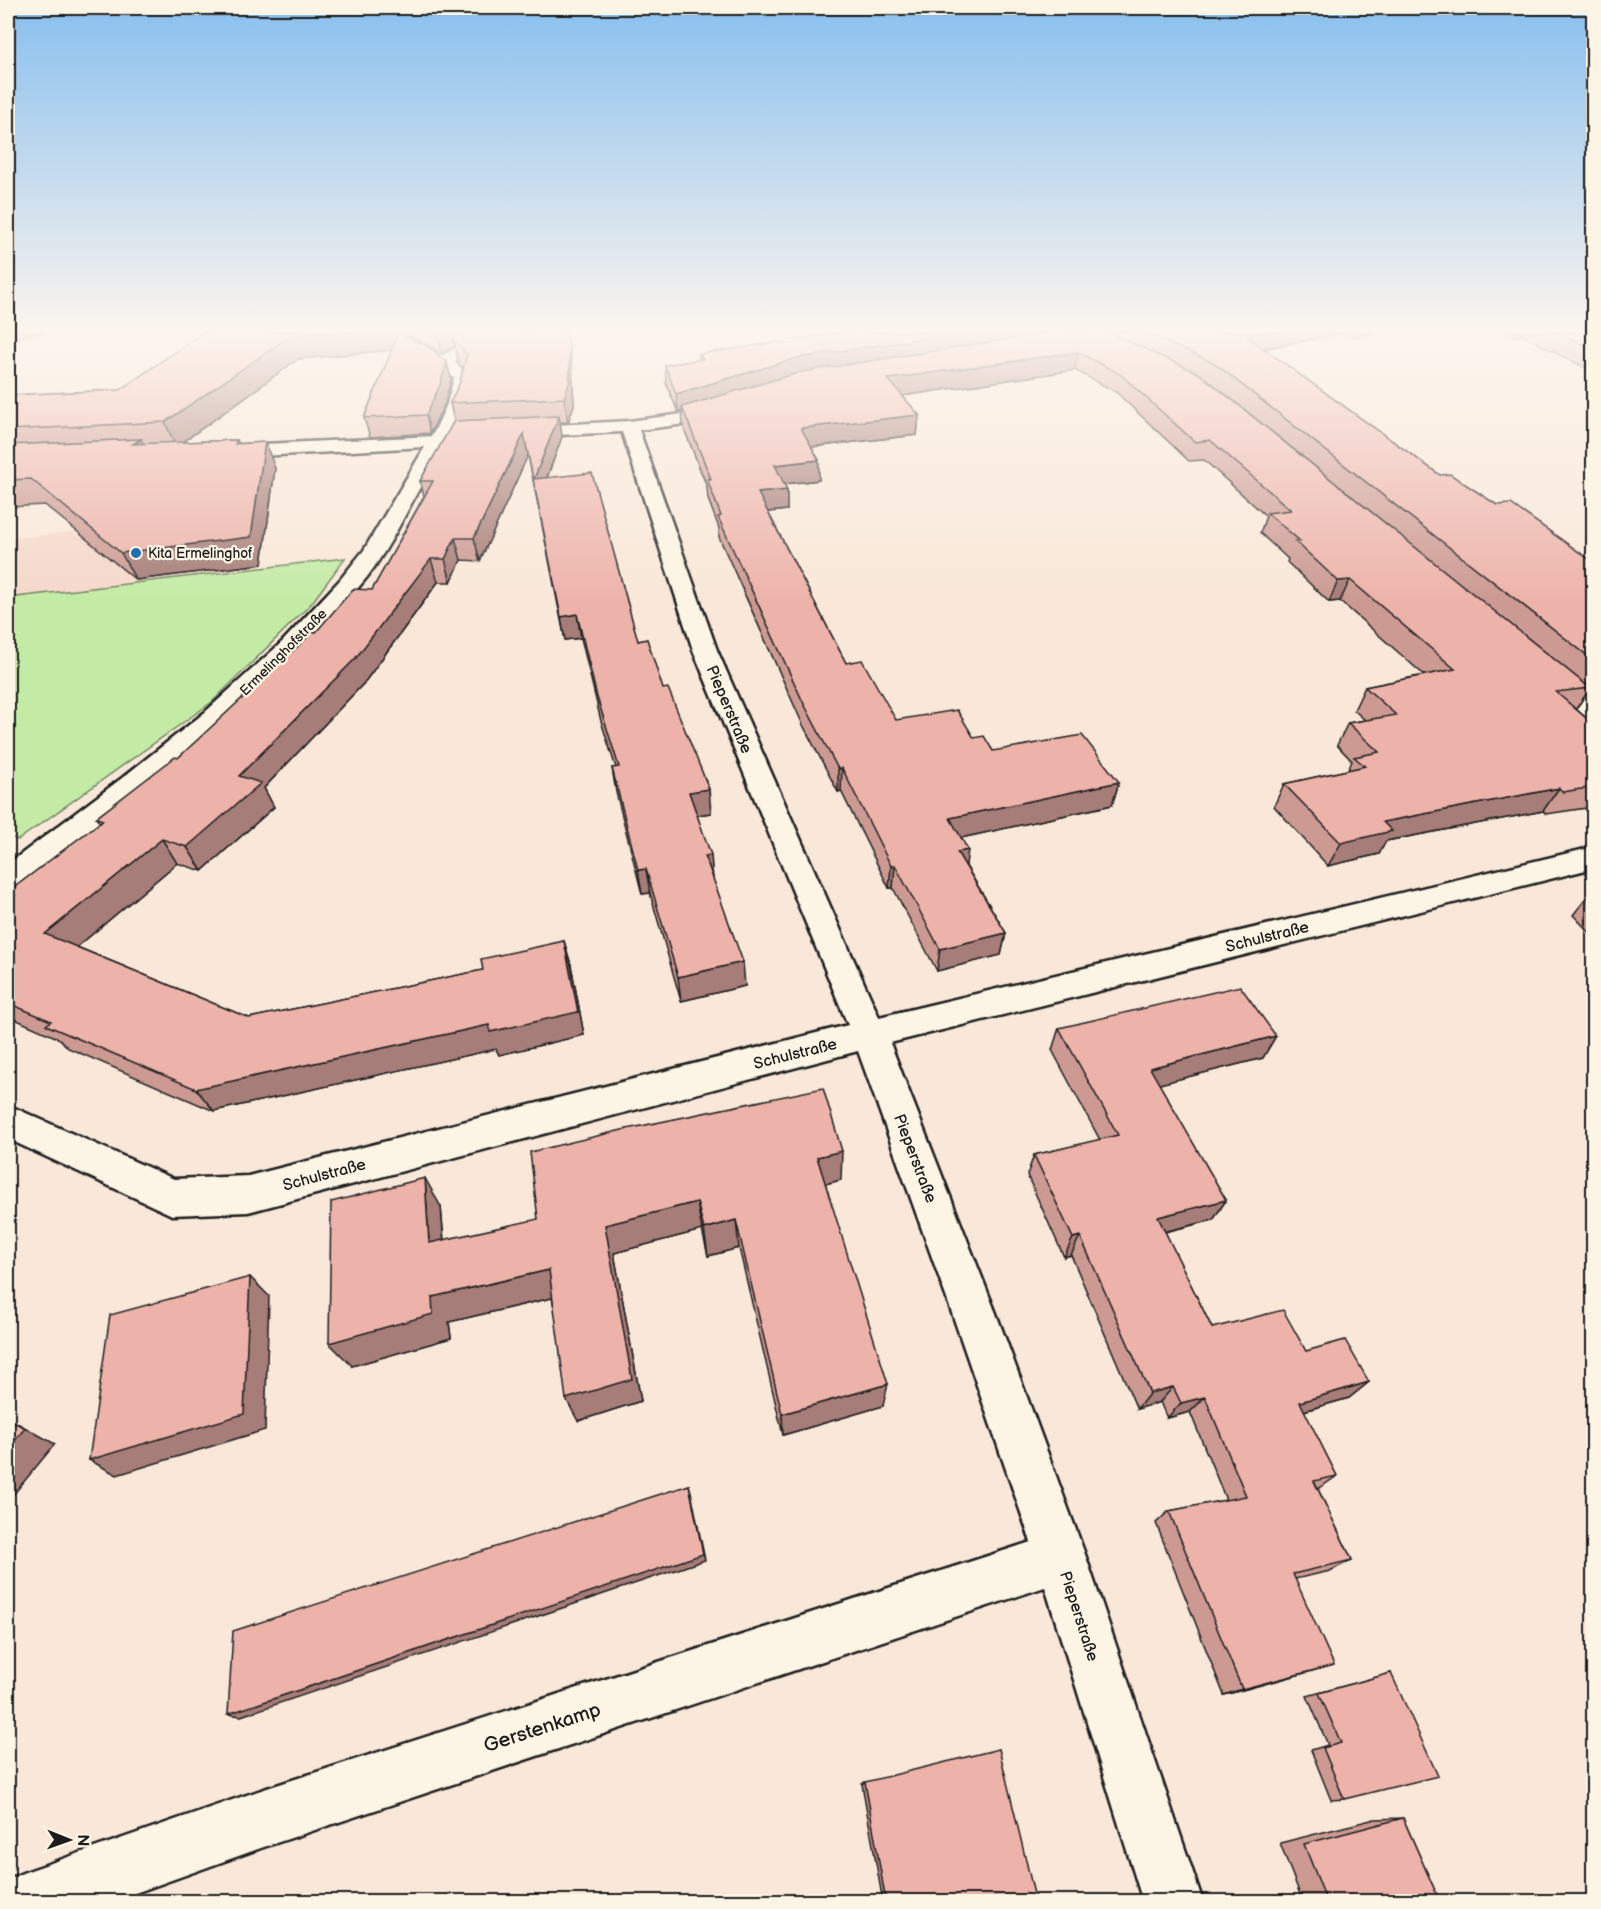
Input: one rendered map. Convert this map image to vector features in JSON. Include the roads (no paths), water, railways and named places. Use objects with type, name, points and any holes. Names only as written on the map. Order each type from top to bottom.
[{"type":"street","name":"Ermelinghofstraße","points":[[8,879],[142,777],[226,709],[295,644],[359,572],[448,421]]},
{"type":"street","points":[[500,432],[629,426],[669,421]]},
{"type":"street","name":"Pieperstraße","points":[[629,426],[705,650],[868,1034],[975,1316],[1061,1557],[1173,1902]]},
{"type":"street","points":[[203,453],[438,439],[465,434]]},
{"type":"street","points":[[1531,658],[1593,710]]},
{"type":"street","name":"Schulstraße","points":[[8,1121],[172,1197],[248,1194],[868,1034],[1593,857]]},
{"type":"street","name":"Gerstenkamp","points":[[25,1902],[272,1816],[1061,1557]]},
{"type":"place","name":"Kita Ermelinghof","points":[[136,553]]}]
